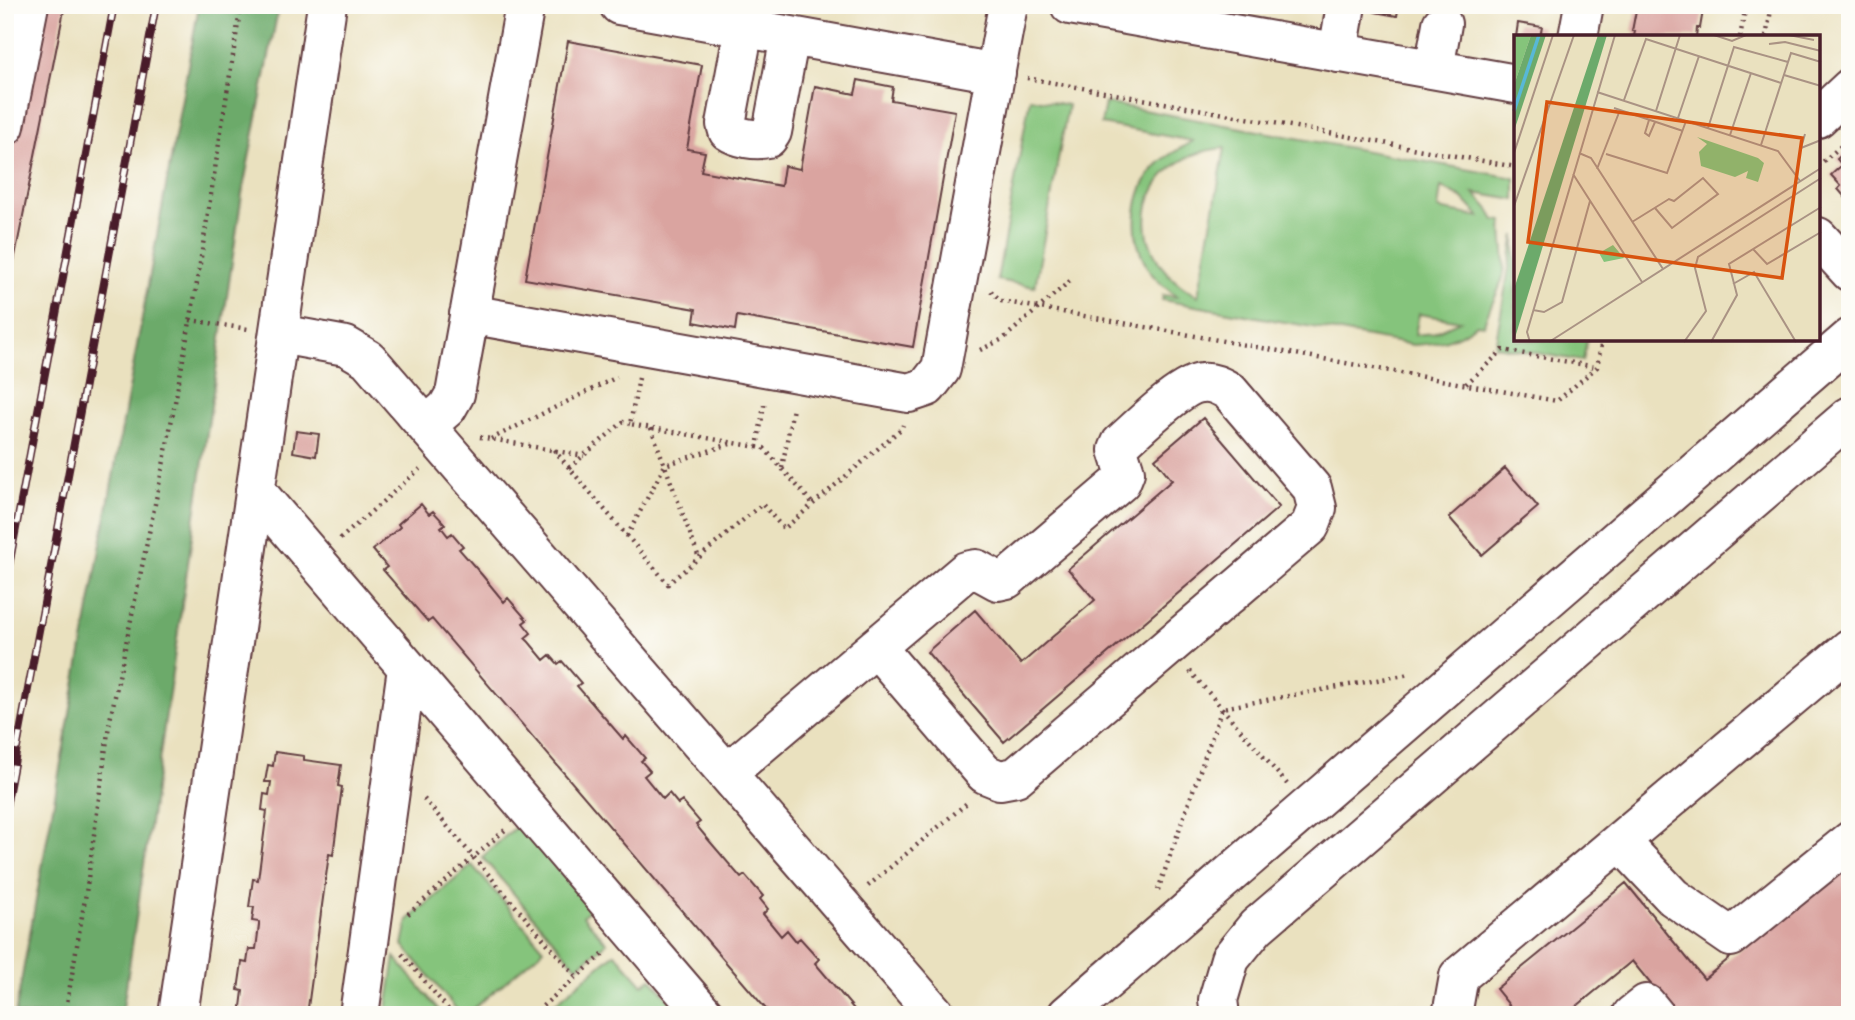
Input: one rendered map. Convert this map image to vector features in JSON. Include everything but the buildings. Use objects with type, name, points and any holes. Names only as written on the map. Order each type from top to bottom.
[{"type":"lane","points":[[5,126],[29,5]]},
{"type":"lane","points":[[178,1015],[327,5]]},
{"type":"lane","points":[[428,443],[455,394],[525,5]]},
{"type":"lane","points":[[620,5],[1015,80]]},
{"type":"lane","points":[[469,314],[909,393],[927,387],[940,369],[1015,80],[1008,5]]},
{"type":"lane","points":[[1070,5],[1175,14],[1338,53],[1514,84]]},
{"type":"lane","points":[[1338,53],[1346,5]]},
{"type":"lane","points":[[1578,35],[1584,5]]},
{"type":"lane","points":[[1434,69],[1442,24]]},
{"type":"lane","points":[[744,28],[726,124],[728,131],[734,135],[761,140],[768,138],[772,132],[790,36]]},
{"type":"lane","points":[[1820,116],[1850,88]]},
{"type":"lane","points":[[1820,239],[1850,272]]},
{"type":"lane","points":[[280,334],[346,345],[368,359],[428,443],[727,773],[936,1015]]},
{"type":"lane","points":[[1067,1015],[1850,338]]},
{"type":"lane","points":[[727,773],[876,647],[966,571],[976,569],[998,581],[1007,579],[1121,482],[1125,472],[1118,450],[1121,443],[1186,387],[1201,382],[1216,384],[1229,391],[1312,488],[1317,508],[1310,526],[1016,776],[1000,780],[985,775],[876,647]]},
{"type":"lane","points":[[1220,1015],[1218,1000],[1230,959],[1256,927],[1850,415]]},
{"type":"lane","points":[[255,489],[705,1015]]},
{"type":"lane","points":[[1452,1015],[1460,976],[1850,648]]},
{"type":"lane","points":[[359,1015],[407,668]]},
{"type":"lane","points":[[1620,841],[1673,897],[1731,937],[1850,841]]},
{"type":"lane","points":[[1632,1015],[1646,1004],[1655,1015]]},
{"type":"path","points":[[65,1015],[86,893],[109,725],[165,456],[190,320],[241,5]]},
{"type":"path","points":[[1740,35],[1746,5]]},
{"type":"path","points":[[1766,35],[1772,5]]},
{"type":"path","points":[[1015,80],[1514,167]]},
{"type":"path","points":[[1820,164],[1850,139]]},
{"type":"path","points":[[940,369],[1003,339],[1070,281]]},
{"type":"path","points":[[987,287],[1001,301],[1557,401],[1597,368],[1602,341]]},
{"type":"path","points":[[190,320],[280,334]]},
{"type":"path","points":[[630,424],[645,345]]},
{"type":"path","points":[[1465,385],[1503,351],[1597,368]]},
{"type":"path","points":[[757,447],[771,368]]},
{"type":"path","points":[[491,439],[617,377]]},
{"type":"path","points":[[554,450],[668,584],[762,504],[784,529],[902,428],[909,393]]},
{"type":"path","points":[[782,469],[793,408]]},
{"type":"path","points":[[569,468],[623,422],[764,448],[813,504]]},
{"type":"path","points":[[478,425],[476,437],[584,456]]},
{"type":"path","points":[[651,427],[699,558]]},
{"type":"path","points":[[315,561],[428,443]]},
{"type":"path","points":[[627,536],[664,465],[734,443]]},
{"type":"path","points":[[1168,646],[1289,786]]},
{"type":"path","points":[[1222,708],[1421,672]]},
{"type":"path","points":[[1155,901],[1222,708]]},
{"type":"path","points":[[394,764],[576,977]]},
{"type":"path","points":[[843,907],[984,788],[1000,780]]},
{"type":"path","points":[[404,917],[529,810]]},
{"type":"path","points":[[532,1015],[632,929]]},
{"type":"path","points":[[369,940],[393,943],[453,1015]]},
{"type":"green space","points":[[199,5],[279,5],[242,194],[122,1015],[15,1015]]},
{"type":"green space","points":[[1030,98],[1068,105],[1035,287],[997,280]]},
{"type":"green space","points":[[1105,103],[1514,178],[1514,200],[1474,193],[1495,220],[1503,221],[1504,272],[1484,325],[1476,324],[1462,334],[1446,340],[1413,345],[1162,300],[1163,295],[1177,297],[1153,275],[1141,255],[1136,228],[1138,201],[1142,188],[1157,165],[1193,141],[1101,124]],"holes":[[[1225,148],[1198,296],[1172,278],[1156,257],[1147,233],[1147,210],[1155,188],[1171,169],[1194,155]],[[1441,187],[1462,198],[1480,217],[1438,209]],[[1419,314],[1460,321],[1433,333],[1415,335]]]},
{"type":"green space","points":[[1514,241],[1514,341],[1587,341],[1583,361],[1495,346]]},
{"type":"green space","points":[[519,824],[591,908],[583,916],[607,943],[577,967],[482,857]]},
{"type":"green space","points":[[472,865],[544,949],[466,1015],[461,1015],[403,945],[408,920]]},
{"type":"green space","points":[[615,953],[643,985],[651,978],[682,1015],[541,1015]]},
{"type":"green space","points":[[395,957],[443,1015],[386,1015]]},
{"type":"railway","points":[[5,587],[114,5]]},
{"type":"railway","points":[[5,812],[156,5]]}]
